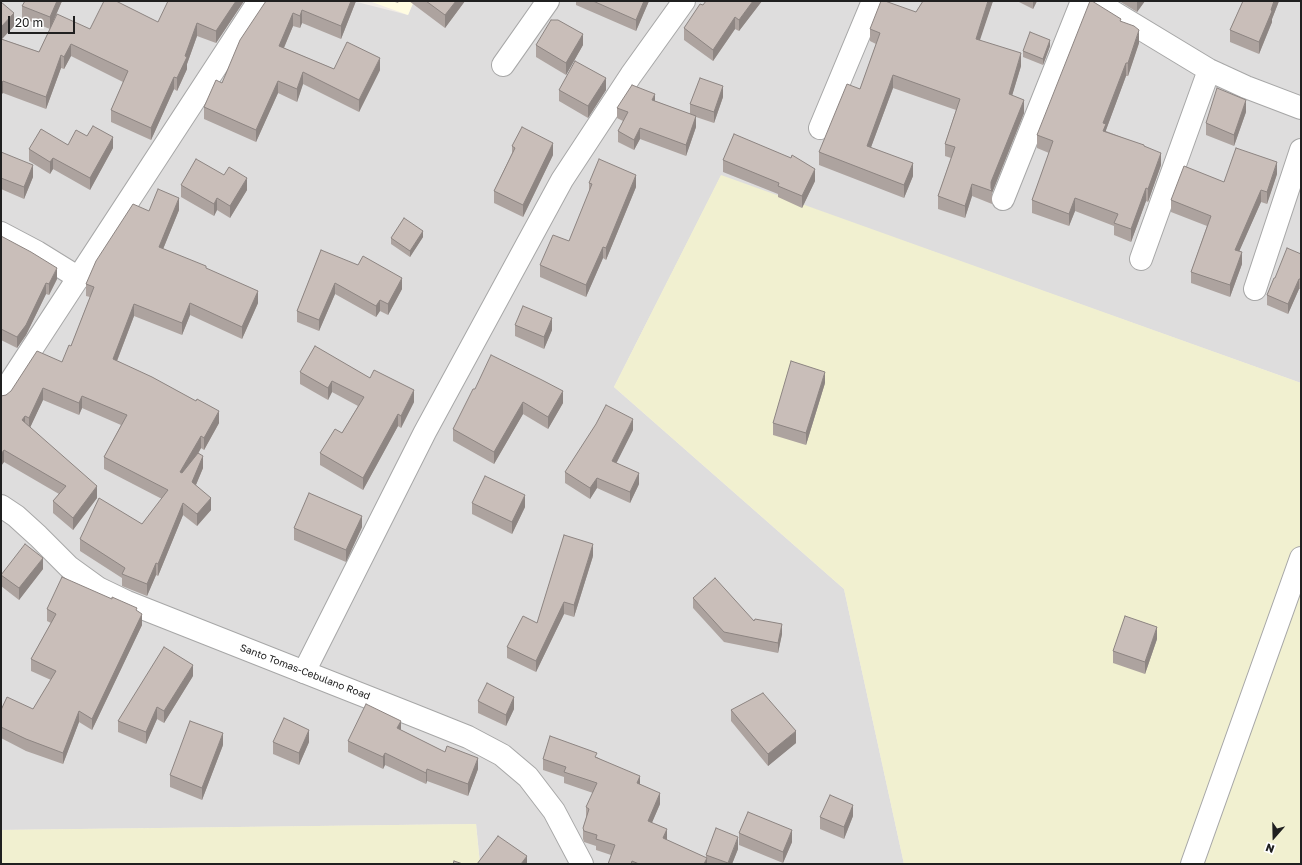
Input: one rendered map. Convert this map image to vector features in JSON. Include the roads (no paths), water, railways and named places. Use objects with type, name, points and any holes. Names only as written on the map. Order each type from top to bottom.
[{"type":"street","points":[[1,396],[259,1]]},
{"type":"street","points":[[503,65],[548,1]]},
{"type":"street","points":[[304,672],[425,432],[562,180],[631,75],[684,1]]},
{"type":"street","points":[[820,128],[873,1]]},
{"type":"street","points":[[1003,199],[1082,1]]},
{"type":"street","points":[[1095,1],[1210,70],[1301,108]]},
{"type":"street","points":[[1141,259],[1210,70]]},
{"type":"street","points":[[1256,289],[1301,150]]},
{"type":"street","points":[[1,233],[37,252],[79,278]]},
{"type":"street","name":"Santo Tomas-Cebulano Road","points":[[1,506],[16,516],[69,567],[98,588],[127,602],[468,737],[502,755],[528,777],[554,811],[582,864]]},
{"type":"street","points":[[1192,864],[1301,558]]}]
